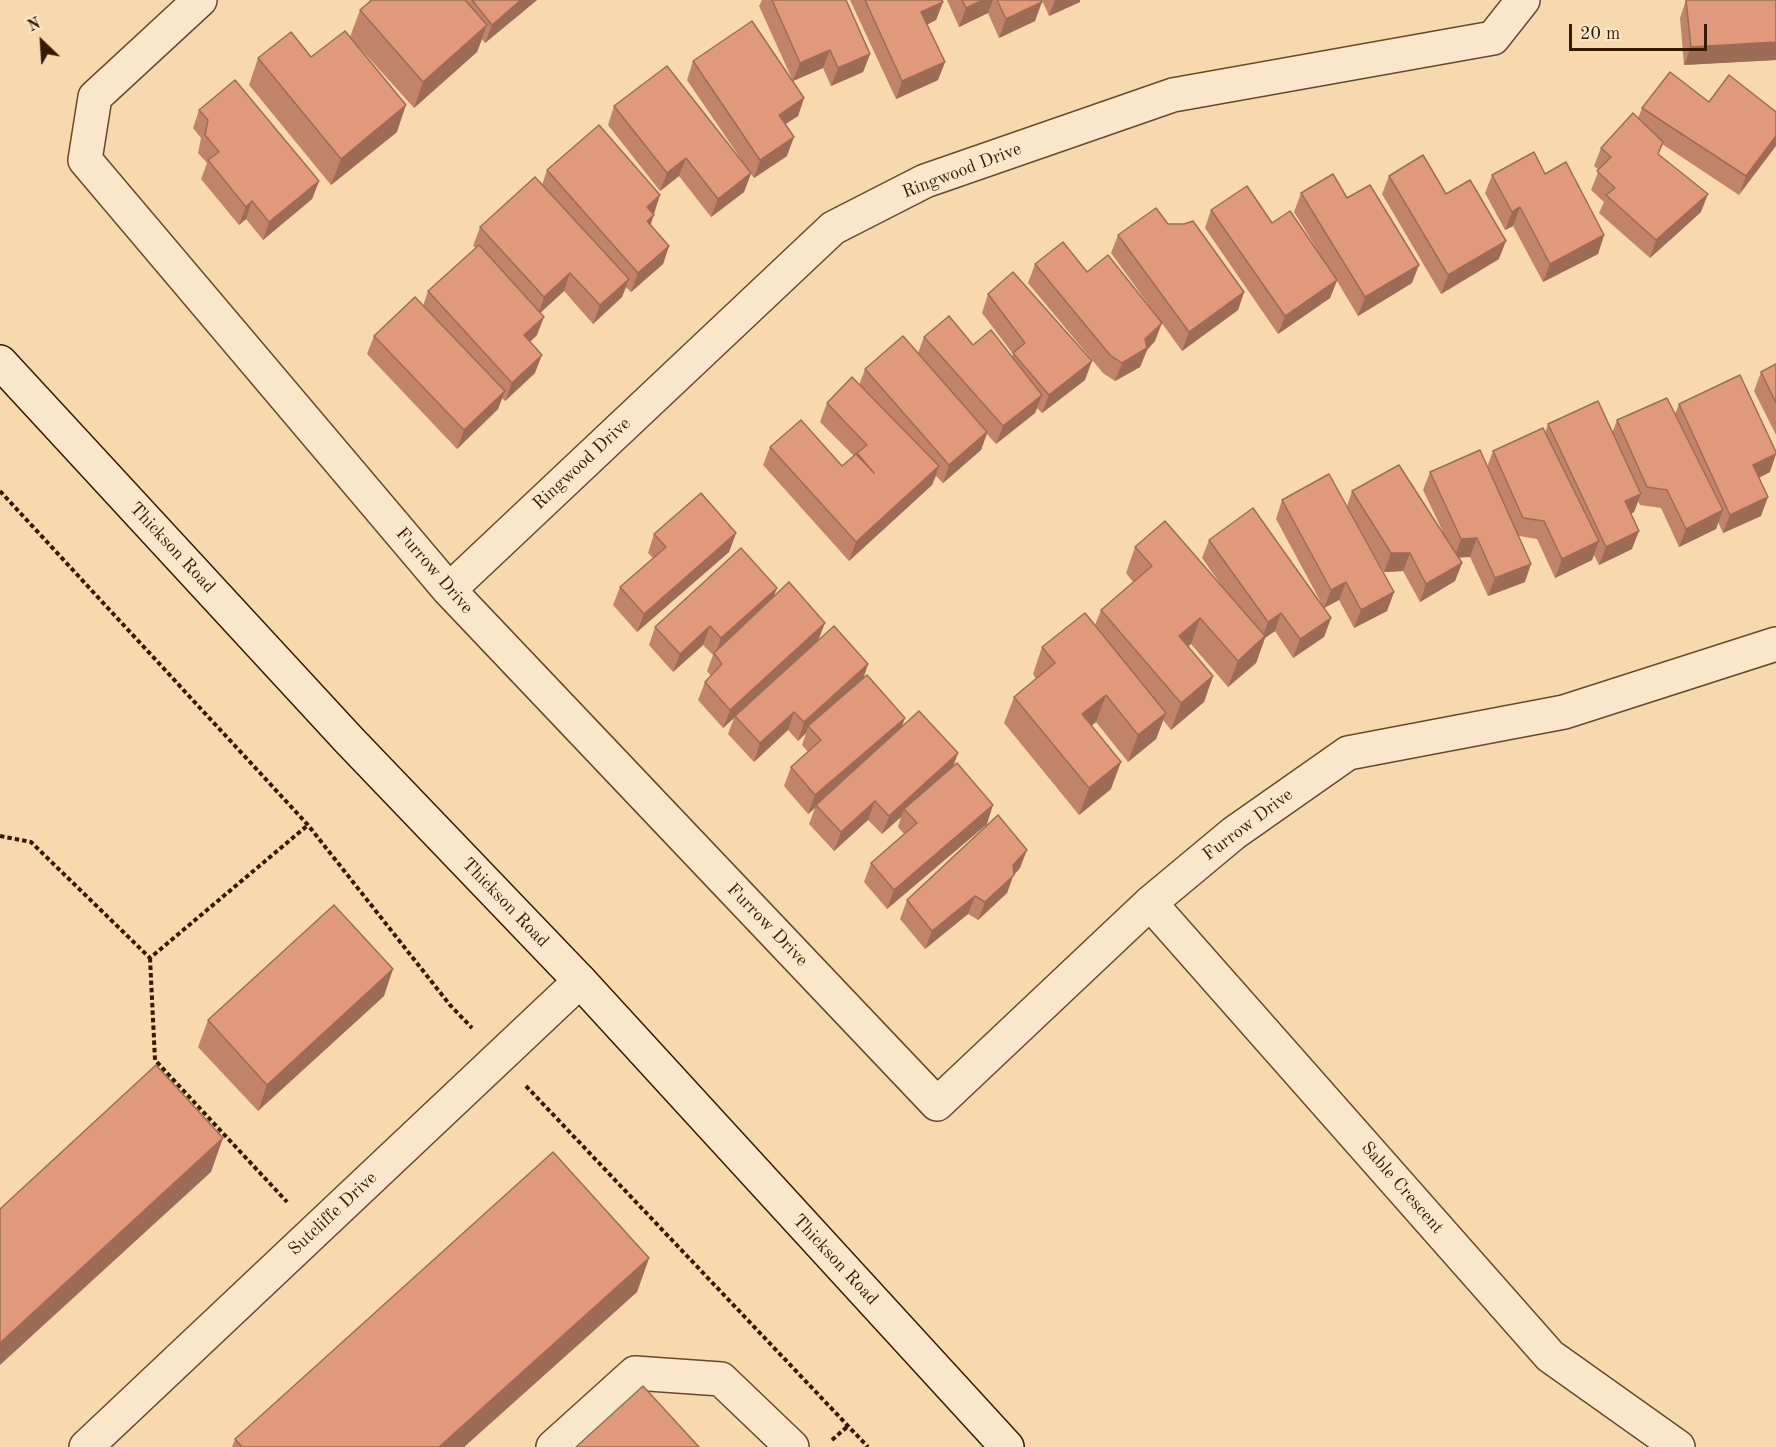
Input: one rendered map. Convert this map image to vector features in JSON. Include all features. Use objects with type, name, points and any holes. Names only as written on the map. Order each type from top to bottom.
[{"type":"street","name":"Furrow Drive","points":[[200,0],[95,97],[85,160],[449,590],[937,1104],[1150,903],[1234,833],[1348,753],[1564,712],[1776,644]]},
{"type":"street","name":"Ringwood Drive","points":[[449,590],[833,228],[925,181],[1173,95],[1493,38],[1522,0]]},
{"type":"street","name":"Thickson Road","points":[[0,362],[349,740],[580,981],[1006,1447]]},
{"type":"street","name":"Sable Crescent","points":[[1150,903],[1550,1356],[1678,1447]]},
{"type":"street","name":"Sutcliffe Drive","points":[[93,1445],[580,981]]},
{"type":"street","points":[[553,1447],[635,1373],[721,1379],[792,1447]]},
{"type":"path","points":[[0,491],[308,825],[450,1005]]},
{"type":"path","points":[[150,957],[308,825]]},
{"type":"path","points":[[0,836],[31,842],[150,957],[155,1060],[314,1232]]},
{"type":"path","points":[[542,1104],[868,1447]]},
{"type":"path","points":[[825,1447],[848,1426]]},
{"type":"building","points":[[372,0],[465,0],[487,25],[423,82],[360,10]]},
{"type":"building","points":[[472,0],[521,0],[492,25]]},
{"type":"building","points":[[772,0],[846,0],[870,54],[838,68],[830,50],[800,63]]},
{"type":"building","points":[[865,0],[942,0],[943,2],[921,12],[945,62],[902,81]]},
{"type":"building","points":[[962,0],[983,0],[966,8]]},
{"type":"building","points":[[997,0],[1041,0],[1042,2],[1006,19]]},
{"type":"building","points":[[1686,0],[1776,0],[1776,42],[1691,47]]},
{"type":"building","points":[[752,21],[804,98],[779,115],[794,137],[760,160],[693,61]]},
{"type":"building","points":[[345,31],[406,105],[341,159],[258,58],[291,32],[311,57]]},
{"type":"building","points":[[667,66],[751,173],[718,199],[686,158],[667,173],[614,106]]},
{"type":"building","points":[[1670,72],[1709,102],[1729,75],[1776,112],[1776,136],[1746,176],[1642,108]]},
{"type":"building","points":[[235,80],[319,181],[269,222],[252,201],[246,207],[208,160],[219,152],[205,135],[208,120],[199,110]]},
{"type":"building","points":[[1633,113],[1663,142],[1658,154],[1708,194],[1656,240],[1606,195],[1615,188],[1597,171],[1611,157],[1601,148]]},
{"type":"building","points":[[599,125],[660,195],[647,207],[654,215],[647,221],[669,246],[638,273],[547,170]]},
{"type":"building","points":[[1534,152],[1545,174],[1566,162],[1604,235],[1550,264],[1520,207],[1512,212],[1492,175]]},
{"type":"building","points":[[1423,155],[1446,194],[1470,180],[1506,241],[1448,275],[1389,176]]},
{"type":"building","points":[[1333,174],[1347,198],[1370,185],[1419,265],[1365,297],[1301,193]]},
{"type":"building","points":[[535,177],[629,279],[600,305],[570,273],[544,297],[480,227]]},
{"type":"building","points":[[1247,186],[1272,223],[1290,211],[1337,280],[1285,316],[1211,210]]},
{"type":"building","points":[[1156,208],[1168,224],[1184,224],[1193,221],[1244,292],[1189,332],[1118,235]]},
{"type":"building","points":[[1063,242],[1087,272],[1108,255],[1162,323],[1145,339],[1147,348],[1122,363],[1110,355],[1035,264]]},
{"type":"building","points":[[479,245],[544,317],[524,335],[542,355],[512,383],[428,291]]},
{"type":"building","points":[[1013,272],[1092,361],[1049,395],[1013,353],[1025,343],[988,294]]},
{"type":"building","points":[[415,297],[505,391],[464,430],[374,336]]},
{"type":"building","points":[[949,316],[973,345],[991,330],[1042,395],[1003,426],[924,337]]},
{"type":"building","points":[[903,336],[987,432],[949,465],[865,369]]},
{"type":"building","points":[[1776,364],[1776,403],[1761,372]]},
{"type":"building","points":[[1740,375],[1776,454],[1753,465],[1768,497],[1730,515],[1679,404]]},
{"type":"building","points":[[852,377],[939,466],[856,542],[770,447],[801,420],[842,466],[856,454],[874,473],[857,453],[867,445],[827,403]]},
{"type":"building","points":[[1667,398],[1723,510],[1686,529],[1667,490],[1647,487],[1617,420]]},
{"type":"building","points":[[1598,401],[1641,494],[1625,501],[1639,531],[1606,547],[1548,424]]},
{"type":"building","points":[[1543,428],[1599,541],[1562,559],[1544,521],[1523,518],[1493,451]]},
{"type":"building","points":[[1480,450],[1531,564],[1495,578],[1477,538],[1461,539],[1430,472]]},
{"type":"building","points":[[1399,465],[1462,563],[1426,584],[1410,553],[1391,553],[1352,491]]},
{"type":"building","points":[[1329,474],[1394,592],[1361,610],[1346,582],[1331,590],[1282,500]]},
{"type":"building","points":[[701,493],[736,533],[644,614],[620,587],[666,547],[654,534]]},
{"type":"building","points":[[1253,508],[1331,618],[1300,639],[1281,613],[1268,622],[1209,540]]},
{"type":"building","points":[[1165,521],[1265,636],[1238,661],[1200,618],[1179,636],[1213,676],[1181,703],[1101,610],[1152,566],[1135,547]]},
{"type":"building","points":[[741,548],[777,588],[721,638],[710,626],[680,654],[655,627]]},
{"type":"building","points":[[789,582],[825,623],[730,710],[705,682],[722,664],[714,653]]},
{"type":"building","points":[[1085,613],[1166,713],[1138,735],[1106,695],[1082,714],[1121,762],[1089,788],[1014,697],[1055,663],[1042,647]]},
{"type":"building","points":[[834,626],[868,664],[804,722],[794,712],[760,743],[735,716]]},
{"type":"building","points":[[867,675],[905,718],[815,795],[791,767],[821,740],[808,726]]},
{"type":"building","points":[[919,711],[958,753],[889,816],[875,801],[841,832],[816,805]]},
{"type":"building","points":[[957,763],[993,805],[894,890],[871,863],[917,823],[904,809]]},
{"type":"building","points":[[998,815],[1027,850],[1013,865],[1014,875],[985,902],[975,896],[932,931],[907,900]]},
{"type":"building","points":[[334,905],[393,969],[267,1085],[208,1020]]},
{"type":"building","points":[[156,1065],[223,1138],[0,1343],[0,1209]]},
{"type":"building","points":[[553,1152],[649,1258],[439,1447],[242,1447],[235,1439]]},
{"type":"building","points":[[643,1386],[699,1447],[576,1447]]}]
